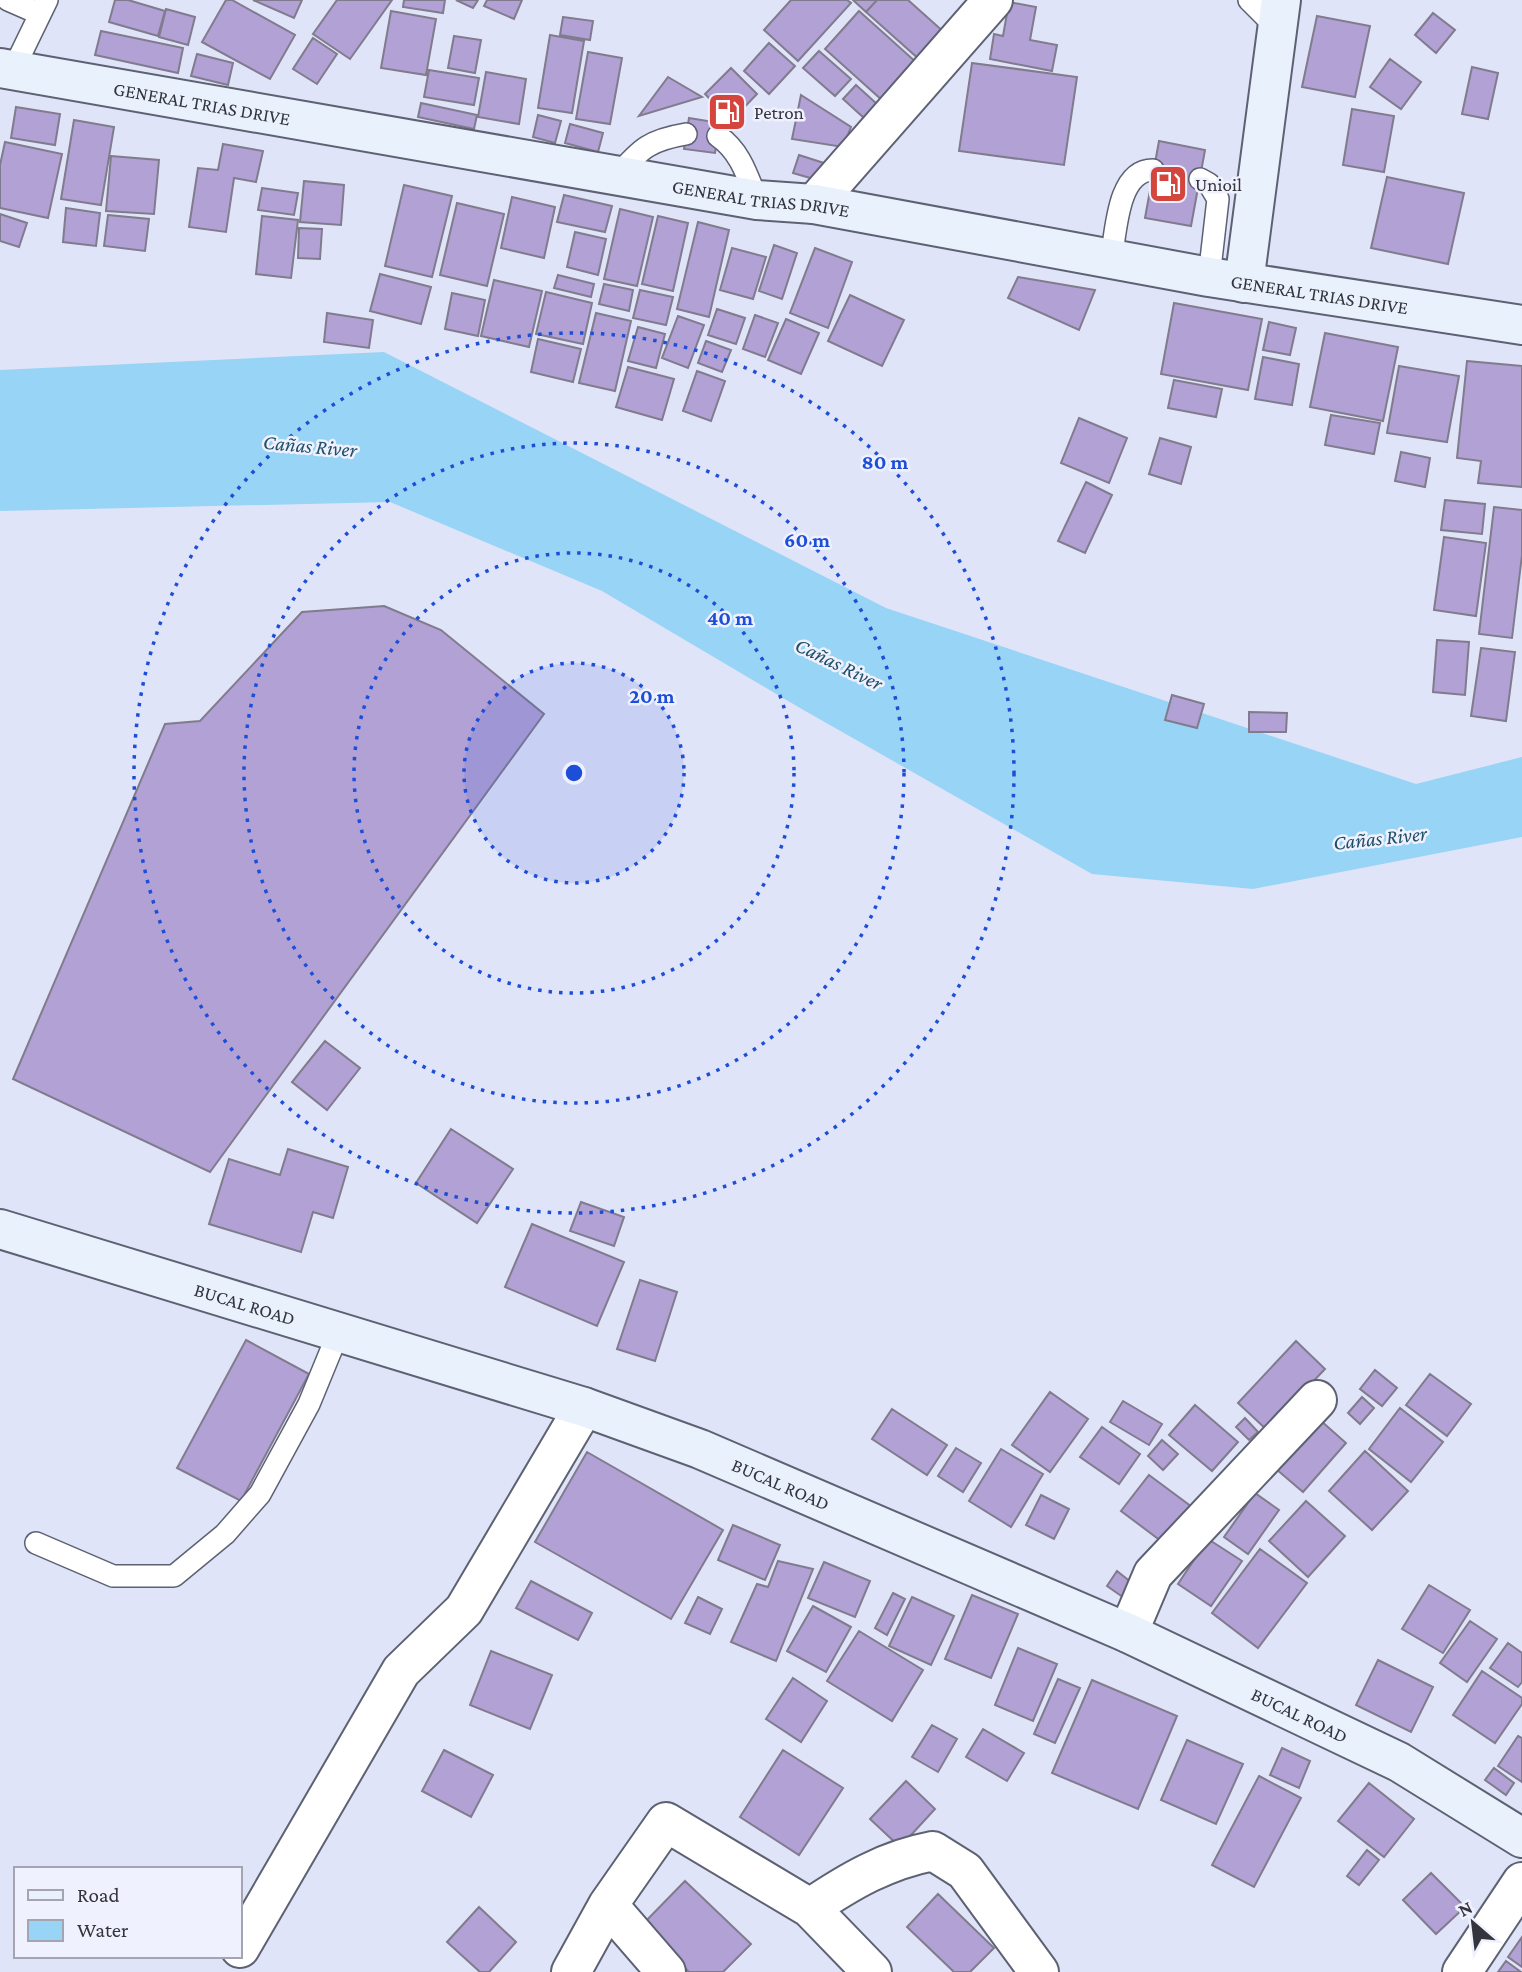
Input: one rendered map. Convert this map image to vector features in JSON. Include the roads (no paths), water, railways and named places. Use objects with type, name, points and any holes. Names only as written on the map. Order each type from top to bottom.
[{"type":"street","points":[[814,204],[993,0]]},
{"type":"street","points":[[1226,280],[1236,200],[1278,14]]},
{"type":"street","name":"GENERAL TRIAS DRIVE","points":[[6,69],[757,200],[814,204],[1226,280],[1522,325]]},
{"type":"street","name":"BUCAL ROAD","points":[[0,1229],[584,1407],[700,1450],[1128,1633],[1399,1762],[1522,1839]]},
{"type":"street","points":[[1128,1633],[1153,1574],[1317,1400]]},
{"type":"street","points":[[242,1944],[401,1671],[464,1610],[584,1407]]},
{"type":"street","points":[[571,1972],[608,1905],[666,1822],[810,1908],[872,1972]]},
{"type":"street","points":[[810,1908],[865,1873],[899,1858],[933,1851],[965,1871],[1039,1972]]},
{"type":"street","points":[[1462,1972],[1522,1882]]},
{"type":"street","points":[[608,1905],[666,1972]]},
{"type":"lane","points":[[6,69],[44,7],[8,0]]},
{"type":"lane","points":[[1249,0],[1278,14]]},
{"type":"lane","points":[[617,176],[636,153],[656,139],[686,134]]},
{"type":"lane","points":[[718,135],[743,162],[757,200]]},
{"type":"lane","points":[[1111,260],[1125,185],[1135,176],[1153,170]]},
{"type":"lane","points":[[1200,179],[1236,200]]},
{"type":"lane","points":[[36,1543],[113,1576],[174,1576],[225,1534],[260,1494],[309,1404],[339,1331]]},
{"type":"water","name":"Cañas River","points":[[384,352],[886,608],[1416,784],[1522,757],[1522,837],[1253,889],[1092,874],[800,708],[602,591],[390,502],[0,511],[0,370]]},
{"type":"place","name":"Petron","points":[[727,112]]},
{"type":"place","name":"Unioil","points":[[1168,184]]}]
